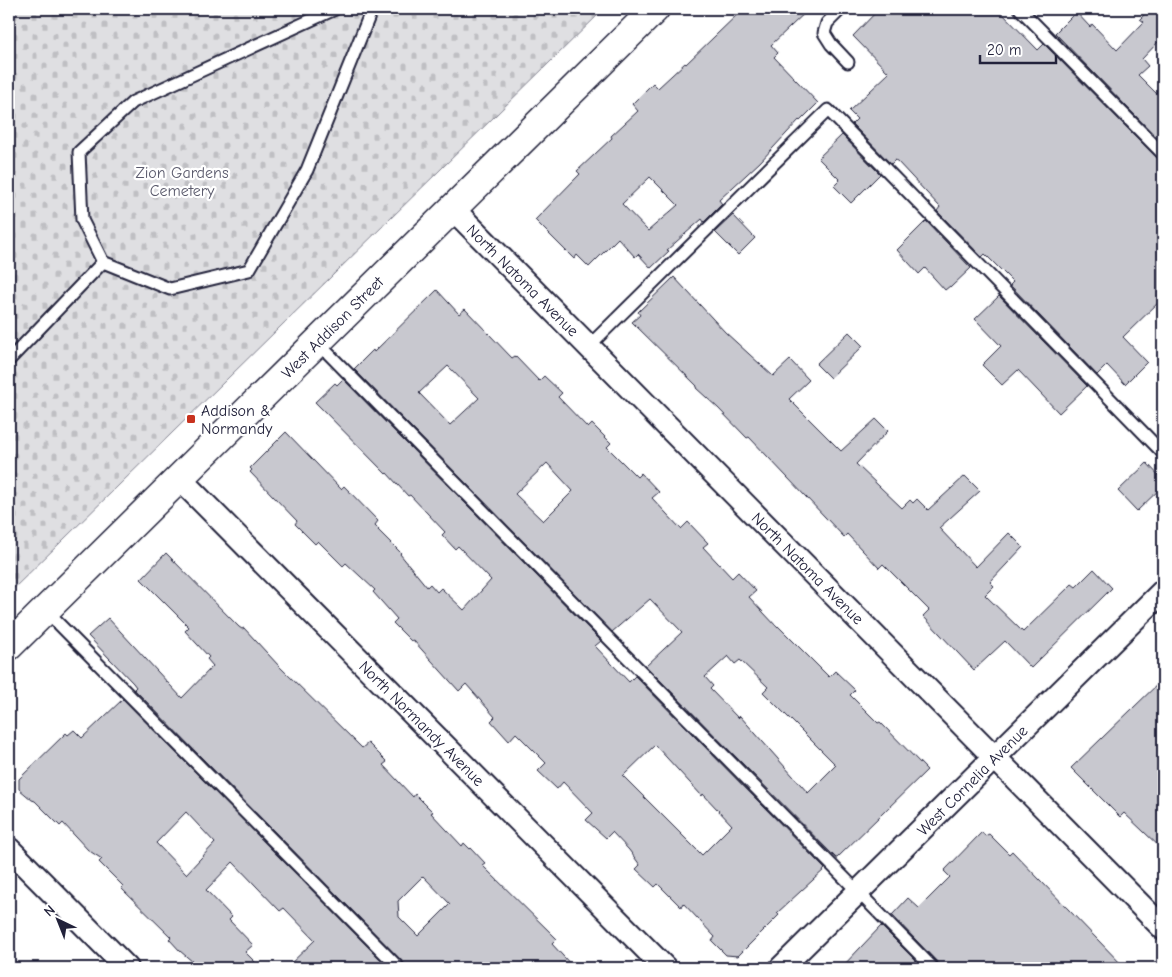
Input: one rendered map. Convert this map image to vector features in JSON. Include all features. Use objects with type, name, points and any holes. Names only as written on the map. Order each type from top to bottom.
[{"type":"street","name":"West Addison Street","points":[[9,646],[656,9]]},
{"type":"street","name":"North Natoma Avenue","points":[[453,209],[1163,928]]},
{"type":"street","name":"North Normandy Avenue","points":[[179,478],[664,968]]},
{"type":"street","name":"West Cornelia Avenue","points":[[781,968],[1163,591]]},
{"type":"street","points":[[9,849],[127,968]]},
{"type":"lane","points":[[335,9],[133,102],[79,152],[82,220],[103,262],[170,289],[249,270],[307,170],[372,9]]},
{"type":"lane","points":[[841,9],[827,23],[824,33],[831,44],[848,62]]},
{"type":"lane","points":[[1020,9],[1163,154]]},
{"type":"lane","points":[[589,346],[828,110],[1163,453]]},
{"type":"lane","points":[[9,360],[103,262]]},
{"type":"lane","points":[[317,342],[933,968]]},
{"type":"lane","points":[[45,610],[399,968]]},
{"type":"green space","name":"Zion Gardens Cemetery","points":[[9,9],[604,9],[9,593]]},
{"type":"building","points":[[743,9],[809,9],[771,45],[778,53],[774,57],[818,103],[799,120],[760,162],[719,200],[722,204],[704,222],[702,219],[667,250],[669,251],[651,268],[638,254],[635,257],[618,238],[589,267],[577,255],[574,259],[535,220],[580,174],[577,171],[638,111],[632,104],[653,83],[658,88]],"holes":[[[650,177],[678,205],[648,231],[622,204]]]},
{"type":"building","points":[[879,9],[998,9],[1038,50],[1044,44],[1158,159],[1163,161],[1163,298],[1123,337],[1147,362],[1125,384],[1107,365],[1097,375],[1010,285],[1013,282],[985,254],[982,257],[937,211],[940,207],[897,161],[895,160],[891,164],[852,124],[857,119],[849,111],[889,73],[853,36]]},
{"type":"building","points":[[1150,9],[1163,9],[1163,43],[1160,40],[1142,59],[1148,66],[1138,75],[1163,100],[1163,144],[1055,33],[1076,12],[1090,27],[1092,24],[1117,50],[1144,22],[1140,19]]},
{"type":"building","points":[[842,135],[880,174],[851,203],[834,186],[840,180],[818,158]]},
{"type":"building","points":[[733,215],[755,238],[738,255],[715,232]]},
{"type":"building","points":[[926,221],[971,268],[951,287],[945,290],[925,268],[919,274],[897,250]]},
{"type":"building","points":[[674,277],[725,332],[773,376],[790,360],[809,380],[789,399],[841,451],[876,419],[888,431],[856,464],[902,508],[910,500],[913,503],[917,499],[928,510],[965,476],[980,491],[939,528],[976,567],[1009,533],[1023,547],[990,582],[994,586],[985,595],[1023,632],[1072,584],[1076,587],[1094,569],[1112,588],[1031,668],[1005,641],[974,670],[923,616],[929,610],[883,564],[879,568],[847,534],[844,537],[749,437],[747,438],[696,388],[697,386],[632,322],[640,315],[638,312]]},
{"type":"building","points":[[437,290],[459,314],[465,309],[512,358],[515,356],[539,381],[544,376],[562,393],[558,397],[588,428],[592,424],[611,443],[607,447],[637,477],[641,473],[659,492],[652,498],[681,529],[688,522],[708,543],[703,547],[732,578],[738,572],[756,591],[749,597],[777,627],[829,677],[835,671],[855,690],[850,695],[878,723],[880,722],[927,770],[836,858],[646,666],[682,632],[650,599],[612,632],[354,369],[373,350],[374,352]],"holes":[[[448,366],[479,398],[450,425],[419,393]],[[547,463],[573,491],[543,521],[515,494]],[[728,656],[735,664],[740,660],[768,687],[763,692],[836,765],[808,793],[740,716],[738,718],[710,689],[713,686],[705,677]]]},
{"type":"building","points":[[999,296],[1087,386],[1059,413],[1018,370],[1002,385],[982,365],[1001,346],[975,319]]},
{"type":"building","points":[[849,332],[863,346],[830,378],[816,364]]},
{"type":"building","points":[[343,379],[601,641],[595,646],[629,682],[635,676],[825,869],[777,913],[779,915],[738,956],[726,955],[712,941],[715,937],[683,903],[681,907],[658,884],[655,887],[636,869],[640,865],[612,832],[606,838],[586,820],[593,813],[563,782],[557,789],[538,771],[546,763],[516,733],[509,741],[491,721],[495,717],[466,684],[459,691],[413,640],[411,641],[393,623],[397,619],[373,592],[375,590],[346,563],[343,566],[318,541],[315,544],[295,524],[297,521],[250,472],[252,470],[250,468],[286,432],[341,489],[344,486],[378,521],[375,525],[378,530],[401,553],[427,587],[430,584],[437,592],[441,588],[464,610],[491,580],[458,546],[455,549],[442,535],[445,532],[410,495],[408,496],[315,402],[335,383],[337,385]],"holes":[[[655,745],[702,796],[703,794],[732,825],[702,855],[623,776]]]},
{"type":"building","points":[[1147,463],[1163,480],[1163,486],[1137,511],[1118,491]]},
{"type":"building","points":[[166,553],[239,627],[244,628],[279,666],[362,748],[368,743],[387,762],[383,765],[413,797],[415,794],[462,846],[464,843],[471,848],[485,863],[482,865],[557,939],[552,944],[574,968],[406,968],[404,963],[134,689],[136,687],[133,683],[88,636],[108,618],[182,698],[213,666],[207,659],[209,657],[185,631],[189,627],[141,579]],"holes":[[[423,876],[450,904],[418,936],[399,917],[398,901]]]},
{"type":"building","points":[[1163,679],[1163,850],[1124,813],[1120,817],[1071,768]]},
{"type":"building","points":[[123,699],[389,968],[286,968],[315,940],[284,908],[280,911],[233,862],[206,890],[232,917],[229,920],[253,945],[245,952],[261,968],[200,968],[180,951],[169,939],[171,937],[121,888],[123,886],[99,862],[102,859],[88,850],[63,823],[60,826],[35,801],[19,789],[19,779],[66,733],[68,735],[74,730],[82,738]],"holes":[[[186,812],[215,843],[186,874],[156,843]]]},
{"type":"building","points":[[982,832],[985,836],[989,834],[1009,854],[1012,851],[1125,968],[940,968],[938,963],[892,915],[908,898],[919,908],[950,877],[944,871]]},
{"type":"building","points":[[881,926],[923,968],[841,968]]},
{"type":"place","name":"Addison & Normandy","points":[[191,419]]}]
